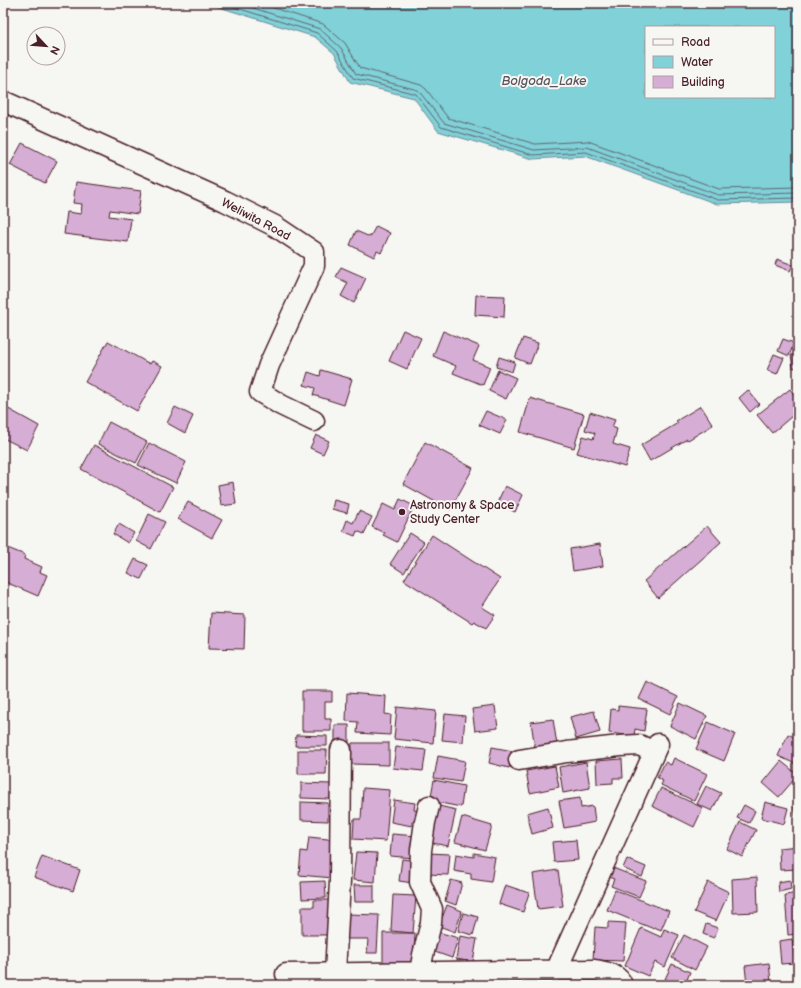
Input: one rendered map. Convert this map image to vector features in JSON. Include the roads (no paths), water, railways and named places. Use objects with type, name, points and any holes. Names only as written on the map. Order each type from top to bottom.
[{"type":"street","name":"Weliwita Road","points":[[3,101],[225,201],[275,226],[314,252],[314,266],[269,365],[260,392],[281,405],[314,421]]},
{"type":"street","points":[[519,760],[567,752],[620,746],[638,745],[656,748],[556,971]]},
{"type":"street","points":[[335,973],[341,850],[341,750]]},
{"type":"street","points":[[420,972],[431,923],[432,909],[420,882],[421,850],[429,806]]},
{"type":"street","points":[[286,974],[595,970],[609,973],[621,982],[622,985]]},
{"type":"water","name":"Bolgoda_Lake","points":[[206,3],[798,3],[798,202],[717,204],[585,156],[533,159],[438,131],[414,98],[350,82],[334,53],[315,37]]},
{"type":"place","name":"Astronomy & Space Study Center","points":[[402,512]]}]
